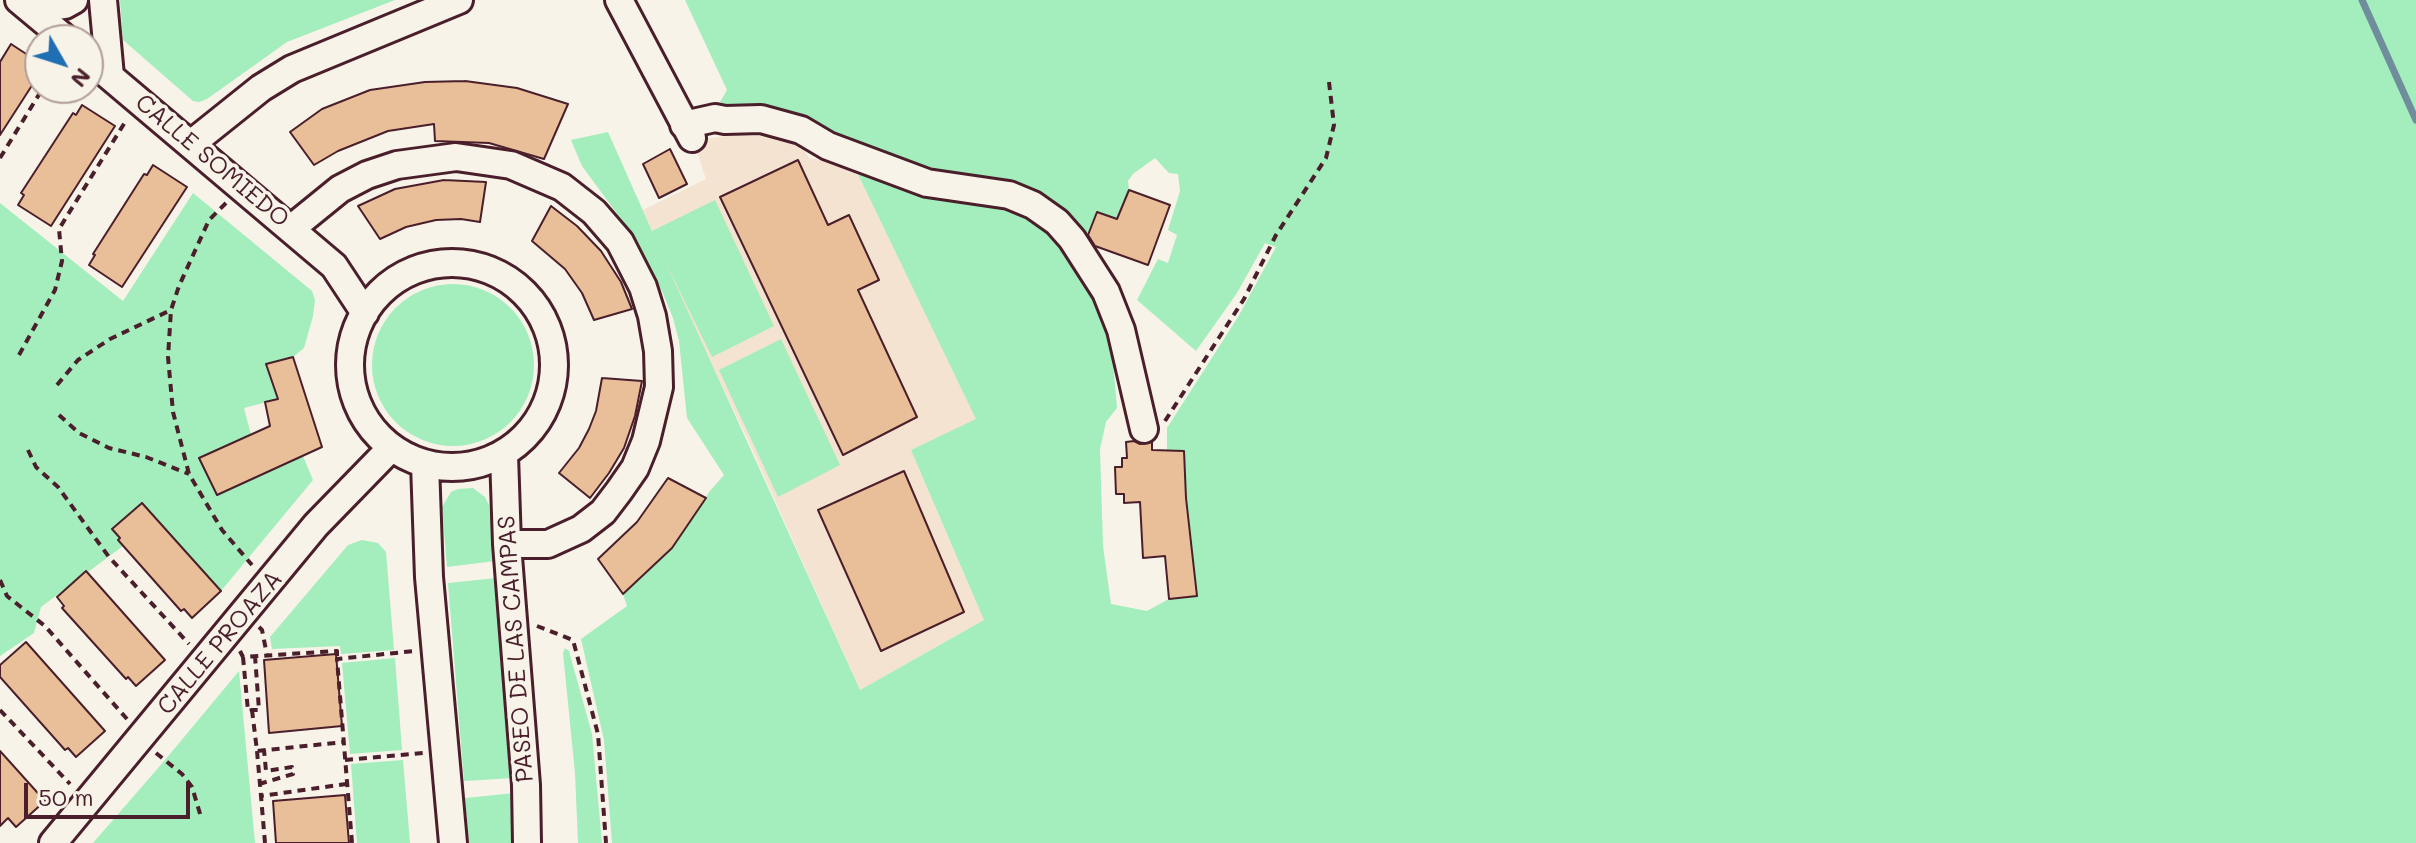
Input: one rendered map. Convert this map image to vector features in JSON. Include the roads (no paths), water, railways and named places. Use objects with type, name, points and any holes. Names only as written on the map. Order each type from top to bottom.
[{"type":"street","points":[[25,5],[65,5],[74,0]]},
{"type":"street","points":[[103,0],[110,76]]},
{"type":"street","points":[[191,144],[261,88],[292,69],[459,0]]},
{"type":"street","points":[[619,0],[688,132],[715,118],[761,119],[801,130],[828,146],[927,183],[1009,195],[1033,205],[1057,222],[1072,239],[1106,292],[1121,330],[1144,429]]},
{"type":"street","points":[[25,5],[48,24]]},
{"type":"street","name":"CALLE SOMIEDO","points":[[104,71],[334,266],[365,313]]},
{"type":"street","points":[[292,228],[340,189],[367,175],[397,165],[456,157],[511,165],[562,187],[594,212],[620,242],[643,287],[658,351],[659,387],[646,441],[635,468],[619,491],[603,512],[581,529],[548,544],[507,544]]},
{"type":"street","points":[[468,264],[499,274],[520,287],[535,304],[546,324],[553,347],[555,371],[551,394],[529,433],[504,455],[462,468],[425,464],[391,448],[374,430],[360,410],[349,377],[354,338],[365,313],[383,289],[412,271],[433,265],[468,264]]},
{"type":"street","name":"CALLE SOMIEDO","points":[[334,266],[383,289]]},
{"type":"street","name":"CALLE PROAZA","points":[[53,843],[316,525],[391,448]]},
{"type":"street","name":"PASEO DE LAS CAMPAS","points":[[504,455],[507,544],[526,785],[527,843]]},
{"type":"street","points":[[425,464],[435,649],[453,843]]},
{"type":"waterway","points":[[2362,0],[2416,120]]}]
